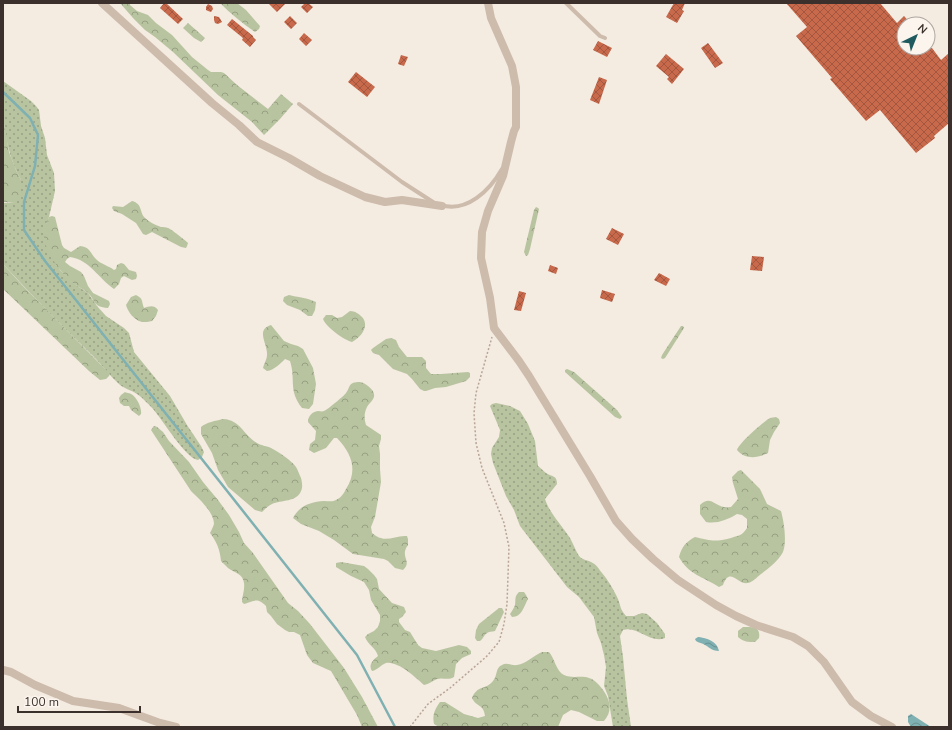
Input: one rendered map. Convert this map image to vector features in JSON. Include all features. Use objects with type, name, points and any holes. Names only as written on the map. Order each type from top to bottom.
[{"type":"street","points":[[102,3],[257,142],[326,179],[365,197],[385,202],[402,200],[442,206]]},
{"type":"street","points":[[488,3],[491,18],[512,66],[516,87],[516,127],[503,176],[488,211],[481,236],[481,258],[490,298],[494,328],[532,381],[616,521],[632,539],[678,580],[716,605],[756,625],[793,637],[808,646],[824,662],[852,702],[871,716],[892,727]]},
{"type":"street","points":[[3,670],[11,672],[35,685],[73,701],[119,708],[160,723],[176,727]]},
{"type":"lane","points":[[566,3],[600,36],[605,38]]},
{"type":"lane","points":[[299,104],[402,182],[442,206],[458,207],[474,201],[497,177],[506,161]]},
{"type":"path","points":[[410,727],[428,704],[450,688],[486,657],[499,642],[504,624],[507,604],[509,547],[504,523],[480,462],[476,443],[474,413],[476,393],[494,328]]},
{"type":"green space","points":[[120,3],[130,3],[130,5],[137,11],[148,15],[172,35],[192,57],[208,70],[211,72],[224,73],[268,109],[281,94],[293,104],[264,135],[252,122],[218,95],[173,52],[145,30]]},
{"type":"green space","points":[[220,3],[237,3],[246,10],[260,26],[259,29],[255,32]]},
{"type":"green space","points":[[188,23],[205,38],[201,42],[183,28]]},
{"type":"green space","points":[[3,81],[31,101],[39,110],[47,155],[54,173],[55,191],[46,225],[60,270],[73,283],[88,293],[106,316],[129,333],[134,352],[170,396],[201,446],[204,452],[202,457],[198,460],[187,453],[153,409],[135,393],[121,386],[3,264],[3,203],[14,203],[21,180],[11,157],[5,132]]},
{"type":"green space","points":[[3,117],[9,152],[21,180],[21,194],[14,203],[3,202]]},
{"type":"green space","points":[[132,201],[138,204],[143,216],[148,221],[170,229],[188,243],[186,248],[181,247],[152,232],[146,235],[143,234],[136,223],[114,211],[112,208],[113,206],[123,207]]},
{"type":"green space","points":[[536,207],[539,209],[530,249],[528,255],[526,256],[524,252]]},
{"type":"green space","points":[[49,217],[55,217],[64,248],[71,252],[80,246],[84,247],[88,249],[95,258],[114,270],[116,269],[117,265],[121,263],[124,264],[129,270],[136,272],[136,279],[132,280],[124,276],[114,289],[83,262],[70,257],[67,259],[65,262],[81,272],[93,293],[109,301],[110,304],[108,308],[97,305],[87,292],[69,280],[53,260],[44,238],[45,226]]},
{"type":"green space","points":[[3,264],[110,374],[106,379],[100,380],[89,371],[3,289]]},
{"type":"green space","points":[[136,295],[141,299],[144,308],[152,306],[158,310],[152,321],[139,321],[134,318],[128,310],[126,305],[131,297]]},
{"type":"green space","points":[[289,295],[316,302],[315,310],[312,316],[308,316],[300,310],[287,305],[283,301],[284,297]]},
{"type":"green space","points":[[350,311],[361,316],[365,324],[365,328],[361,334],[352,342],[336,333],[323,319],[326,315],[332,315],[337,318],[342,317]]},
{"type":"green space","points":[[271,325],[284,341],[303,349],[313,368],[316,384],[313,404],[309,409],[302,408],[295,396],[290,361],[285,359],[277,366],[267,371],[263,368],[267,358],[267,351],[263,334],[266,327]]},
{"type":"green space","points":[[681,326],[684,328],[665,358],[661,358],[662,355]]},
{"type":"green space","points":[[391,338],[396,340],[399,347],[407,357],[422,357],[426,361],[426,368],[431,374],[468,372],[470,373],[470,377],[466,381],[446,387],[424,391],[420,389],[407,374],[393,369],[379,355],[373,353],[371,350],[386,339]]},
{"type":"green space","points":[[567,369],[574,372],[617,410],[622,417],[620,419],[615,417],[565,372]]},
{"type":"green space","points":[[360,382],[368,386],[374,394],[365,412],[366,425],[381,435],[379,446],[381,482],[375,517],[371,527],[372,533],[379,538],[384,539],[407,536],[408,545],[405,556],[407,564],[403,570],[395,568],[384,559],[353,554],[319,531],[301,524],[293,518],[302,507],[306,505],[315,502],[333,501],[338,499],[341,497],[350,482],[352,475],[352,462],[350,456],[337,438],[334,438],[326,448],[314,453],[309,450],[310,444],[315,440],[316,431],[308,420],[312,413],[324,411],[335,403],[346,393],[350,385]]},
{"type":"green space","points":[[125,392],[133,395],[137,400],[141,412],[139,416],[131,410],[129,406],[124,406],[120,403],[119,398]]},
{"type":"green space","points":[[496,403],[510,406],[520,411],[528,424],[535,441],[538,466],[557,481],[557,484],[545,499],[553,514],[570,538],[579,556],[582,559],[593,563],[599,568],[613,589],[626,616],[634,616],[642,613],[647,614],[657,623],[665,634],[665,638],[654,639],[628,629],[623,630],[620,636],[631,727],[613,727],[608,696],[604,686],[606,667],[604,655],[594,617],[579,597],[567,587],[520,526],[514,510],[506,496],[491,454],[492,448],[499,437],[500,430],[490,406]]},
{"type":"green space","points":[[776,417],[779,419],[780,423],[770,440],[768,453],[760,456],[748,457],[737,450],[746,438],[757,428],[770,418]]},
{"type":"green space","points":[[223,419],[234,422],[252,440],[285,456],[294,464],[297,468],[302,484],[299,495],[292,499],[272,504],[262,512],[255,510],[228,487],[201,434],[201,427],[203,425]]},
{"type":"green space","points":[[154,426],[163,432],[169,441],[189,462],[229,515],[244,543],[253,553],[288,603],[310,624],[344,668],[378,727],[362,727],[357,715],[331,671],[313,663],[307,655],[300,635],[294,632],[289,632],[277,624],[267,612],[266,606],[260,601],[256,600],[244,604],[242,602],[244,588],[243,580],[221,561],[218,546],[210,533],[214,524],[212,515],[206,506],[191,491],[151,430]]},
{"type":"green space","points":[[741,470],[760,489],[767,504],[781,511],[785,532],[784,548],[783,552],[776,561],[752,582],[744,583],[728,577],[723,585],[719,587],[692,572],[679,557],[685,545],[695,537],[709,540],[721,540],[738,536],[745,531],[747,528],[747,519],[742,515],[737,514],[722,521],[706,522],[700,514],[700,505],[707,501],[725,507],[731,507],[738,499],[732,477]]},
{"type":"green space","points":[[341,562],[364,566],[374,575],[377,579],[379,589],[392,603],[404,607],[406,612],[399,619],[399,622],[405,630],[410,632],[418,645],[422,648],[436,651],[459,645],[467,647],[471,651],[471,654],[462,658],[456,664],[454,677],[449,679],[437,679],[424,685],[396,664],[386,663],[372,671],[371,665],[378,656],[365,637],[378,627],[380,615],[371,600],[369,590],[364,582],[336,567],[336,563]]},
{"type":"green space","points":[[519,592],[524,592],[528,599],[520,613],[515,617],[512,617],[510,614],[515,606],[516,597]]},
{"type":"green space","points":[[499,608],[502,608],[504,612],[495,631],[488,632],[480,641],[477,641],[475,638],[476,630],[479,624]]},
{"type":"green space","points":[[743,627],[753,627],[757,629],[759,631],[759,638],[755,642],[740,639],[738,637],[738,631]]},
{"type":"green space","points":[[542,652],[549,652],[557,668],[564,675],[589,678],[599,685],[605,693],[610,707],[604,721],[597,721],[579,712],[571,710],[563,715],[558,727],[439,727],[434,724],[434,712],[440,702],[445,702],[464,714],[478,718],[485,716],[482,707],[472,698],[476,691],[487,686],[493,681],[500,666],[504,664],[520,664]]},
{"type":"water","points":[[698,637],[714,642],[719,651],[713,650],[696,641],[695,639]]},
{"type":"water","points":[[911,714],[931,727],[911,727],[908,722],[908,716]]},
{"type":"building","points":[[164,3],[166,3],[183,19],[178,24],[160,8]]},
{"type":"building","points":[[268,3],[286,3],[277,12]]},
{"type":"building","points":[[305,3],[308,3],[313,7],[307,13],[301,7]]},
{"type":"building","points":[[674,3],[685,3],[682,10],[684,11],[677,23],[666,17]]},
{"type":"building","points":[[786,3],[880,3],[896,22],[896,56],[936,56],[936,53],[941,60],[949,53],[949,123],[934,136],[935,138],[916,153],[880,110],[866,121],[796,36],[807,27]]},
{"type":"building","points":[[208,4],[212,6],[213,9],[211,12],[206,10]]},
{"type":"building","points":[[214,16],[219,17],[222,22],[218,24],[215,23]]},
{"type":"building","points":[[290,16],[297,23],[291,29],[284,22]]},
{"type":"building","points":[[232,19],[256,40],[250,47],[242,40],[243,38],[227,25]]},
{"type":"building","points":[[304,33],[312,40],[306,46],[299,39]]},
{"type":"building","points":[[598,41],[612,48],[607,57],[593,50]]},
{"type":"building","points":[[708,43],[723,63],[715,68],[701,48]]},
{"type":"building","points":[[666,54],[684,69],[672,84],[667,79],[669,77],[656,66]]},
{"type":"building","points":[[401,55],[408,57],[404,66],[398,64]]},
{"type":"building","points":[[356,72],[375,87],[367,97],[348,82]]},
{"type":"building","points":[[599,77],[607,80],[599,104],[590,100]]},
{"type":"building","points":[[612,228],[624,234],[618,245],[606,239]]},
{"type":"building","points":[[752,256],[764,257],[762,271],[750,270]]},
{"type":"building","points":[[550,265],[558,268],[556,274],[548,271]]},
{"type":"building","points":[[659,273],[670,279],[666,286],[654,280]]},
{"type":"building","points":[[602,290],[615,294],[612,302],[600,298]]},
{"type":"building","points":[[519,291],[526,293],[521,311],[514,310]]},
{"type":"waterway","points":[[3,92],[30,118],[38,135],[35,166],[24,202],[24,230],[45,261],[357,655],[395,727]]}]
